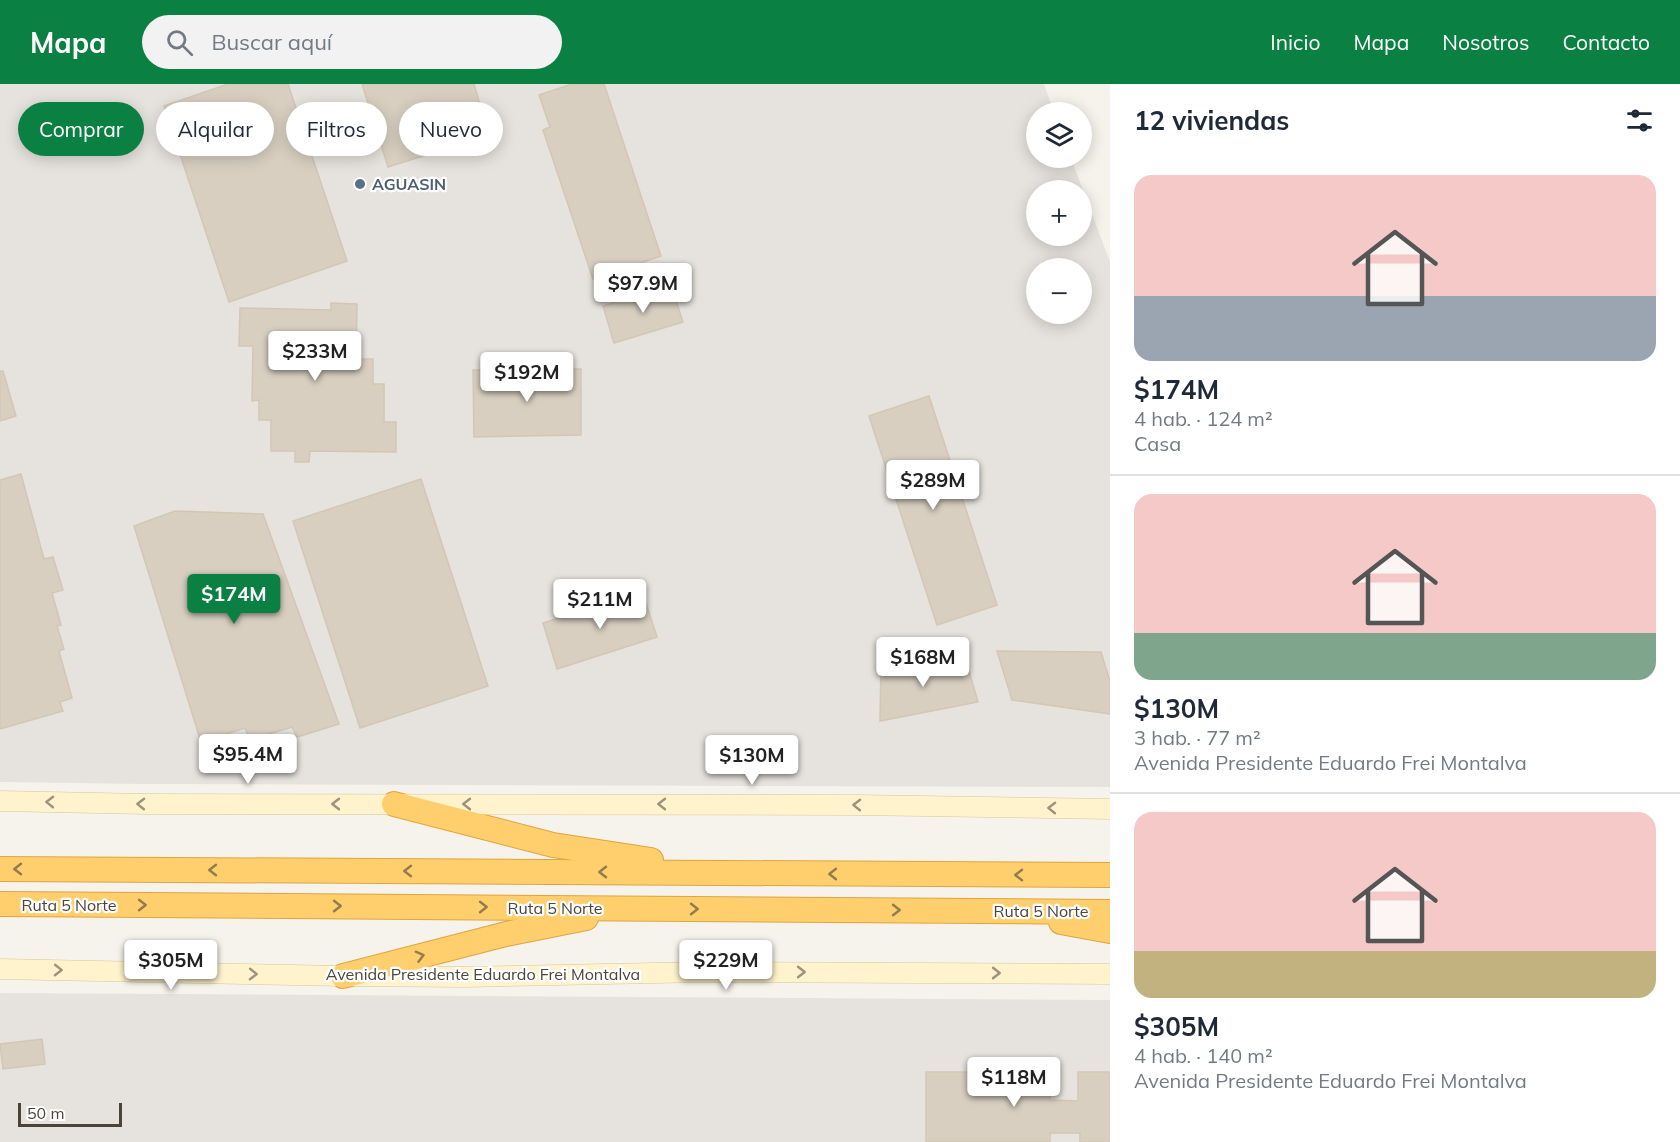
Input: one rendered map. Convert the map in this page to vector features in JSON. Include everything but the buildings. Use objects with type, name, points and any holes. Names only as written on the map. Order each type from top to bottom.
[{"type":"highway","points":[[394,804],[553,845],[725,873]]},
{"type":"highway","points":[[1077,875],[1110,868]]},
{"type":"highway","points":[[0,869],[1110,875]]},
{"type":"highway","name":"Ruta 5 Norte","points":[[0,904],[1110,912]]},
{"type":"highway","points":[[343,976],[507,934],[635,908]]},
{"type":"highway","points":[[1015,911],[1110,931]]},
{"type":"street","points":[[0,801],[146,804],[844,805],[1110,809]]},
{"type":"street","name":"Avenida Presidente Eduardo Frei Montalva","points":[[0,969],[465,977],[739,972],[1110,974]]},
{"type":"shaded area","points":[[0,84],[1044,84],[1050,102],[1026,102],[1026,168],[1075,168],[1079,180],[1026,180],[1026,246],[1092,246],[1092,214],[1110,262],[1110,787],[0,782]]},
{"type":"shaded area","points":[[0,993],[1110,1000],[1110,1142],[0,1142]]},
{"type":"place","name":"AGUASIN","points":[[360,184]]}]
